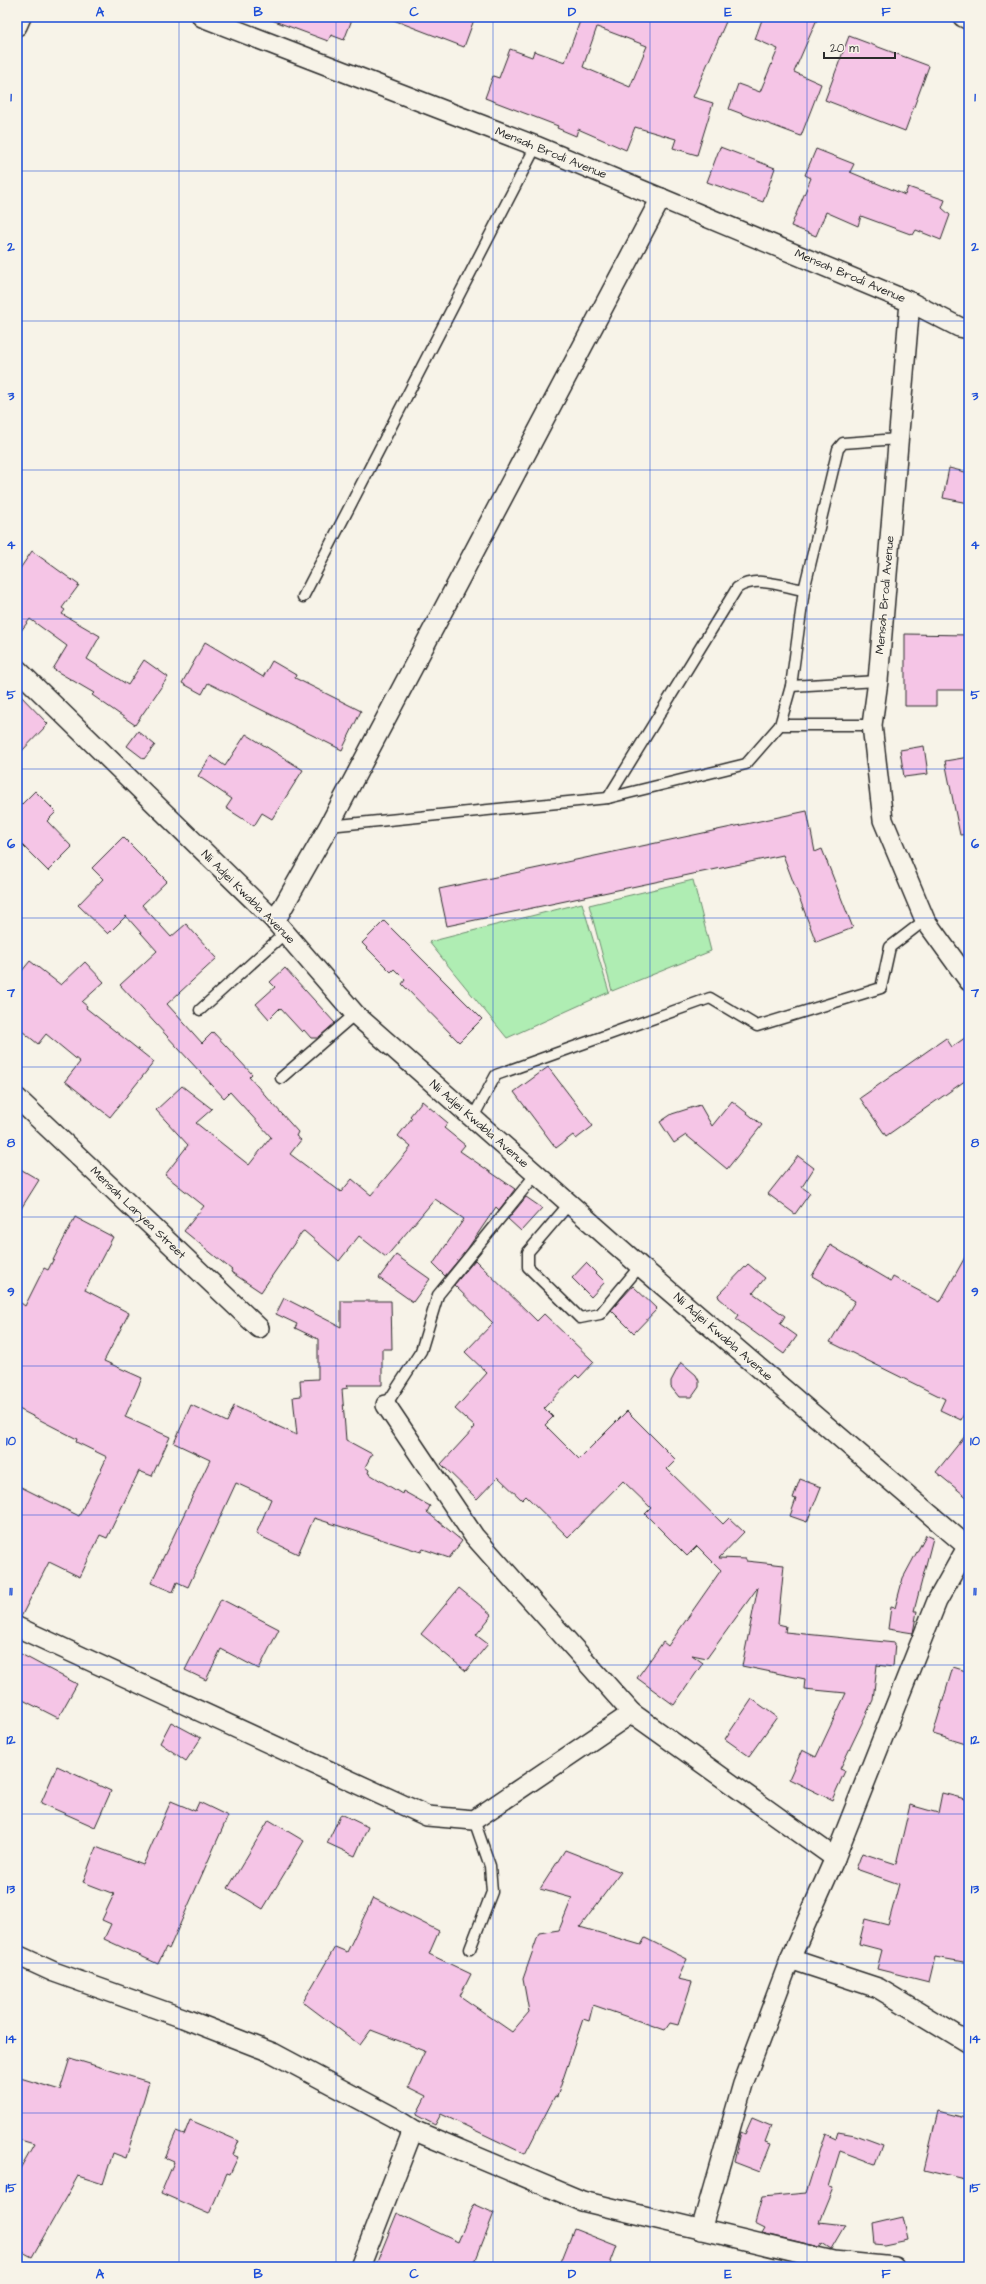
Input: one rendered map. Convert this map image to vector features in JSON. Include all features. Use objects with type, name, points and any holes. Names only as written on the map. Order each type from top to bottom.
[{"type":"street","points":[[17,26],[22,17]]},
{"type":"street","name":"Mensah Brodi Avenue","points":[[202,17],[536,146],[910,302],[878,681],[872,726],[883,820],[925,920],[969,981]]},
{"type":"street","points":[[963,17],[969,20]]},
{"type":"street","points":[[280,927],[329,826],[661,198]]},
{"type":"street","points":[[910,302],[959,327],[969,329]]},
{"type":"street","name":"Nii Adjei Kwabla Avenue","points":[[17,670],[280,927],[355,1014],[640,1266],[968,1546]]},
{"type":"street","name":"Mensah Laryea Street","points":[[17,1098],[259,1328]]},
{"type":"street","points":[[386,1405],[474,1536],[632,1713],[835,1858]]},
{"type":"street","points":[[701,2230],[743,2084],[790,1959],[835,1858],[937,1601],[968,1546]]},
{"type":"street","points":[[17,1627],[427,1816],[474,1820],[632,1713]]},
{"type":"street","points":[[17,1955],[54,1972],[183,2018],[273,2053],[393,2117],[413,2130],[582,2201],[832,2264],[894,2267]]},
{"type":"street","points":[[790,1959],[878,1988],[969,2043]]},
{"type":"street","points":[[360,2267],[413,2130]]},
{"type":"lane","points":[[303,597],[536,146]]},
{"type":"lane","points":[[329,826],[608,798],[746,764],[780,725],[791,686],[804,590],[838,449],[843,443],[851,441],[898,439]]},
{"type":"lane","points":[[608,798],[737,588],[746,582],[756,580],[804,590]]},
{"type":"lane","points":[[791,686],[878,681]]},
{"type":"lane","points":[[780,725],[872,726]]},
{"type":"lane","points":[[472,1119],[496,1075],[710,998],[757,1026],[881,988],[890,947],[925,920]]},
{"type":"lane","points":[[200,1010],[280,927]]},
{"type":"lane","points":[[281,1078],[355,1014]]},
{"type":"lane","points":[[386,1405],[420,1351],[438,1295],[536,1174]]},
{"type":"lane","points":[[569,1204],[528,1252],[528,1267],[580,1318],[600,1314],[640,1266]]},
{"type":"lane","points":[[470,1949],[492,1892],[490,1866],[474,1820]]},
{"type":"green space","points":[[693,880],[711,951],[612,991],[589,905]]},
{"type":"green space","points":[[582,903],[609,992],[507,1038],[429,942]]},
{"type":"building","points":[[269,17],[353,17],[344,40],[331,35],[328,41],[269,19]]},
{"type":"building","points":[[391,17],[475,17],[464,47],[391,19]]},
{"type":"building","points":[[575,17],[728,17],[693,97],[713,103],[697,155],[673,148],[676,139],[635,127],[626,150],[578,129],[576,136],[557,128],[558,126],[485,98],[493,76],[499,78],[510,49],[532,57],[534,51],[565,62],[580,21],[575,19]],"holes":[[[597,27],[647,46],[630,87],[583,67]]]},
{"type":"building","points":[[763,17],[818,17],[794,72],[821,84],[801,136],[729,109],[738,84],[760,92],[778,49],[755,39]]},
{"type":"building","points":[[849,36],[929,66],[905,131],[825,100]]},
{"type":"building","points":[[720,147],[775,168],[763,202],[707,182]]},
{"type":"building","points":[[816,149],[854,164],[850,172],[905,195],[908,187],[945,200],[942,208],[950,215],[941,240],[916,230],[913,235],[861,216],[858,226],[826,212],[816,236],[791,226],[811,178],[805,175]]},
{"type":"building","points":[[949,468],[969,473],[969,503],[943,498]]},
{"type":"building","points":[[32,551],[79,585],[62,608],[65,610],[62,614],[100,636],[87,659],[128,685],[144,660],[168,677],[135,725],[92,695],[94,693],[53,669],[67,646],[30,619],[17,636],[17,573]]},
{"type":"building","points":[[905,634],[969,635],[969,690],[936,690],[936,706],[905,706]]},
{"type":"building","points":[[205,642],[263,677],[272,661],[296,675],[295,678],[361,711],[342,750],[208,683],[202,694],[182,683]]},
{"type":"building","points":[[17,692],[48,724],[17,756]]},
{"type":"building","points":[[138,731],[155,745],[144,759],[127,746]]},
{"type":"building","points":[[246,734],[303,770],[272,819],[262,813],[254,826],[226,808],[232,799],[198,776],[211,756],[225,766]]},
{"type":"building","points":[[924,746],[928,774],[904,777],[900,750]]},
{"type":"building","points":[[969,757],[969,834],[960,835],[945,761]]},
{"type":"building","points":[[35,791],[56,812],[47,821],[72,847],[48,871],[17,840],[17,809]]},
{"type":"building","points":[[807,811],[815,852],[822,849],[853,928],[816,942],[783,855],[447,926],[439,889]]},
{"type":"building","points":[[123,837],[167,881],[142,905],[171,937],[186,924],[217,958],[167,1004],[202,1043],[213,1032],[252,1074],[249,1077],[298,1132],[296,1136],[301,1140],[290,1154],[341,1192],[352,1179],[371,1195],[411,1147],[398,1136],[412,1118],[410,1116],[422,1101],[448,1123],[444,1128],[465,1145],[460,1151],[515,1189],[499,1210],[496,1207],[466,1251],[445,1276],[433,1264],[464,1219],[435,1199],[386,1257],[359,1236],[339,1261],[304,1231],[302,1232],[261,1292],[231,1272],[232,1270],[184,1231],[204,1206],[165,1175],[188,1145],[156,1110],[182,1086],[212,1109],[196,1123],[249,1165],[271,1137],[230,1092],[224,1098],[120,985],[157,951],[126,916],[108,934],[78,905],[103,879],[92,868]]},
{"type":"building","points":[[384,921],[482,1019],[459,1042],[402,984],[405,980],[394,969],[391,972],[362,943]]},
{"type":"building","points":[[30,961],[61,985],[85,962],[104,982],[82,1002],[87,1006],[86,1008],[154,1062],[110,1117],[65,1081],[80,1062],[46,1034],[38,1044],[17,1027],[17,977]]},
{"type":"building","points":[[285,968],[335,1023],[318,1038],[311,1038],[304,1030],[302,1032],[280,1008],[269,1019],[256,1004],[275,987],[270,982]]},
{"type":"building","points":[[969,1035],[969,1078],[886,1136],[860,1098],[946,1038],[952,1047]]},
{"type":"building","points":[[548,1067],[593,1126],[576,1139],[573,1135],[556,1148],[514,1092]]},
{"type":"building","points":[[732,1101],[762,1125],[727,1169],[686,1135],[674,1143],[660,1122],[672,1114],[700,1105],[712,1126]]},
{"type":"building","points":[[798,1156],[814,1168],[802,1187],[810,1193],[795,1214],[768,1194]]},
{"type":"building","points":[[17,1167],[39,1180],[17,1215]]},
{"type":"building","points":[[526,1197],[542,1208],[521,1231],[508,1219]]},
{"type":"building","points":[[75,1217],[113,1237],[85,1290],[129,1313],[104,1361],[142,1378],[125,1417],[170,1437],[152,1476],[139,1471],[107,1538],[100,1535],[80,1577],[49,1562],[21,1617],[17,1616],[17,1485],[79,1516],[107,1457],[76,1442],[77,1439],[17,1408],[17,1300],[25,1306],[44,1268],[48,1270]]},
{"type":"building","points":[[830,1245],[891,1281],[893,1277],[940,1302],[969,1250],[969,1403],[961,1420],[940,1410],[945,1399],[830,1342],[855,1301],[812,1276]]},
{"type":"building","points":[[396,1255],[430,1279],[413,1302],[379,1278]]},
{"type":"building","points":[[475,1260],[537,1321],[544,1314],[594,1362],[579,1378],[576,1375],[544,1408],[553,1417],[545,1425],[579,1459],[627,1411],[676,1460],[667,1469],[723,1524],[729,1518],[744,1532],[719,1558],[746,1559],[746,1561],[784,1565],[778,1624],[786,1626],[785,1632],[895,1643],[893,1667],[877,1665],[873,1700],[840,1769],[845,1771],[832,1800],[789,1779],[802,1750],[816,1757],[846,1693],[804,1689],[805,1679],[742,1666],[758,1587],[707,1658],[692,1655],[703,1663],[674,1705],[637,1678],[663,1642],[668,1646],[721,1570],[697,1546],[687,1556],[645,1514],[651,1508],[623,1481],[568,1537],[526,1496],[522,1500],[498,1477],[477,1499],[441,1464],[475,1427],[455,1409],[487,1373],[465,1352],[493,1323],[454,1285]]},
{"type":"building","points":[[586,1263],[605,1282],[591,1297],[572,1278]]},
{"type":"building","points":[[748,1264],[765,1278],[753,1293],[785,1316],[780,1324],[797,1336],[784,1354],[736,1319],[739,1315],[719,1298],[718,1295]]},
{"type":"building","points":[[633,1286],[657,1309],[634,1333],[611,1310]]},
{"type":"building","points":[[284,1298],[341,1327],[341,1301],[391,1301],[392,1349],[382,1349],[382,1385],[347,1385],[348,1388],[342,1389],[346,1440],[372,1454],[365,1467],[369,1470],[368,1473],[402,1494],[403,1491],[430,1506],[427,1512],[462,1541],[449,1558],[423,1549],[421,1552],[314,1518],[298,1554],[256,1534],[271,1499],[236,1483],[188,1587],[177,1582],[173,1592],[151,1583],[210,1460],[174,1443],[191,1405],[227,1422],[234,1406],[297,1435],[293,1397],[301,1396],[300,1380],[318,1379],[318,1339],[295,1328],[297,1324],[276,1314]]},
{"type":"building","points":[[681,1362],[696,1375],[699,1381],[699,1387],[692,1397],[679,1397],[671,1387],[671,1381]]},
{"type":"building","points":[[969,1431],[969,1499],[936,1472]]},
{"type":"building","points":[[800,1479],[821,1487],[807,1522],[790,1516],[796,1499],[793,1498]]},
{"type":"building","points":[[926,1535],[933,1538],[914,1611],[917,1611],[913,1633],[888,1629],[891,1607],[895,1608],[903,1578]]},
{"type":"building","points":[[459,1588],[492,1615],[476,1635],[488,1644],[466,1671],[421,1634]]},
{"type":"building","points":[[221,1599],[279,1629],[259,1669],[221,1649],[206,1680],[185,1670]]},
{"type":"building","points":[[17,1652],[77,1684],[58,1718],[17,1697]]},
{"type":"building","points":[[953,1667],[969,1672],[969,1745],[933,1734]]},
{"type":"building","points":[[752,1699],[777,1717],[749,1756],[725,1739]]},
{"type":"building","points":[[171,1722],[201,1738],[186,1761],[160,1743]]},
{"type":"building","points":[[57,1766],[111,1791],[95,1827],[41,1803]]},
{"type":"building","points":[[942,1793],[969,1800],[969,1963],[935,1957],[929,1982],[877,1969],[882,1950],[859,1944],[865,1919],[888,1925],[899,1884],[856,1869],[862,1853],[896,1864],[910,1805],[938,1813]]},
{"type":"building","points":[[171,1801],[195,1811],[199,1802],[228,1816],[169,1949],[166,1947],[158,1964],[104,1939],[111,1924],[102,1920],[114,1894],[83,1882],[96,1847],[143,1865]]},
{"type":"building","points":[[341,1814],[368,1827],[355,1856],[327,1843]]},
{"type":"building","points":[[269,1820],[304,1841],[263,1909],[228,1888]]},
{"type":"building","points":[[565,1850],[621,1872],[580,1927],[641,1945],[645,1938],[687,1959],[678,1979],[692,1982],[678,2025],[670,2023],[665,2030],[593,2005],[589,2021],[583,2019],[557,2097],[555,2096],[525,2154],[441,2114],[435,2125],[416,2115],[426,2096],[408,2087],[425,2051],[371,2030],[360,2045],[303,2002],[335,1947],[347,1952],[373,1898],[439,1931],[429,1954],[471,1974],[460,1996],[512,2032],[529,2012],[523,1979],[539,1933],[559,1930],[572,1898],[540,1889]]},
{"type":"building","points":[[70,2058],[149,2082],[126,2158],[113,2153],[103,2184],[78,2176],[32,2257],[17,2249],[17,2174],[34,2144],[17,2139],[17,2077],[60,2090]]},
{"type":"building","points":[[938,2111],[969,2119],[969,2181],[924,2170]]},
{"type":"building","points":[[752,2118],[771,2126],[765,2142],[771,2144],[760,2172],[734,2162],[741,2132],[745,2134]]},
{"type":"building","points":[[190,2120],[239,2141],[233,2155],[238,2157],[230,2174],[227,2173],[209,2214],[161,2193],[174,2162],[165,2158],[176,2132],[184,2135]]},
{"type":"building","points":[[838,2132],[855,2135],[882,2145],[875,2164],[840,2151],[829,2187],[833,2188],[819,2222],[845,2225],[831,2249],[822,2243],[820,2247],[762,2233],[765,2228],[755,2223],[762,2197],[806,2193],[825,2133],[836,2138]]},
{"type":"building","points":[[474,2204],[494,2213],[473,2267],[375,2267],[397,2213],[458,2242]]},
{"type":"building","points":[[903,2217],[908,2240],[884,2245],[875,2244],[873,2224]]},
{"type":"building","points":[[574,2229],[617,2246],[609,2267],[559,2267]]}]
